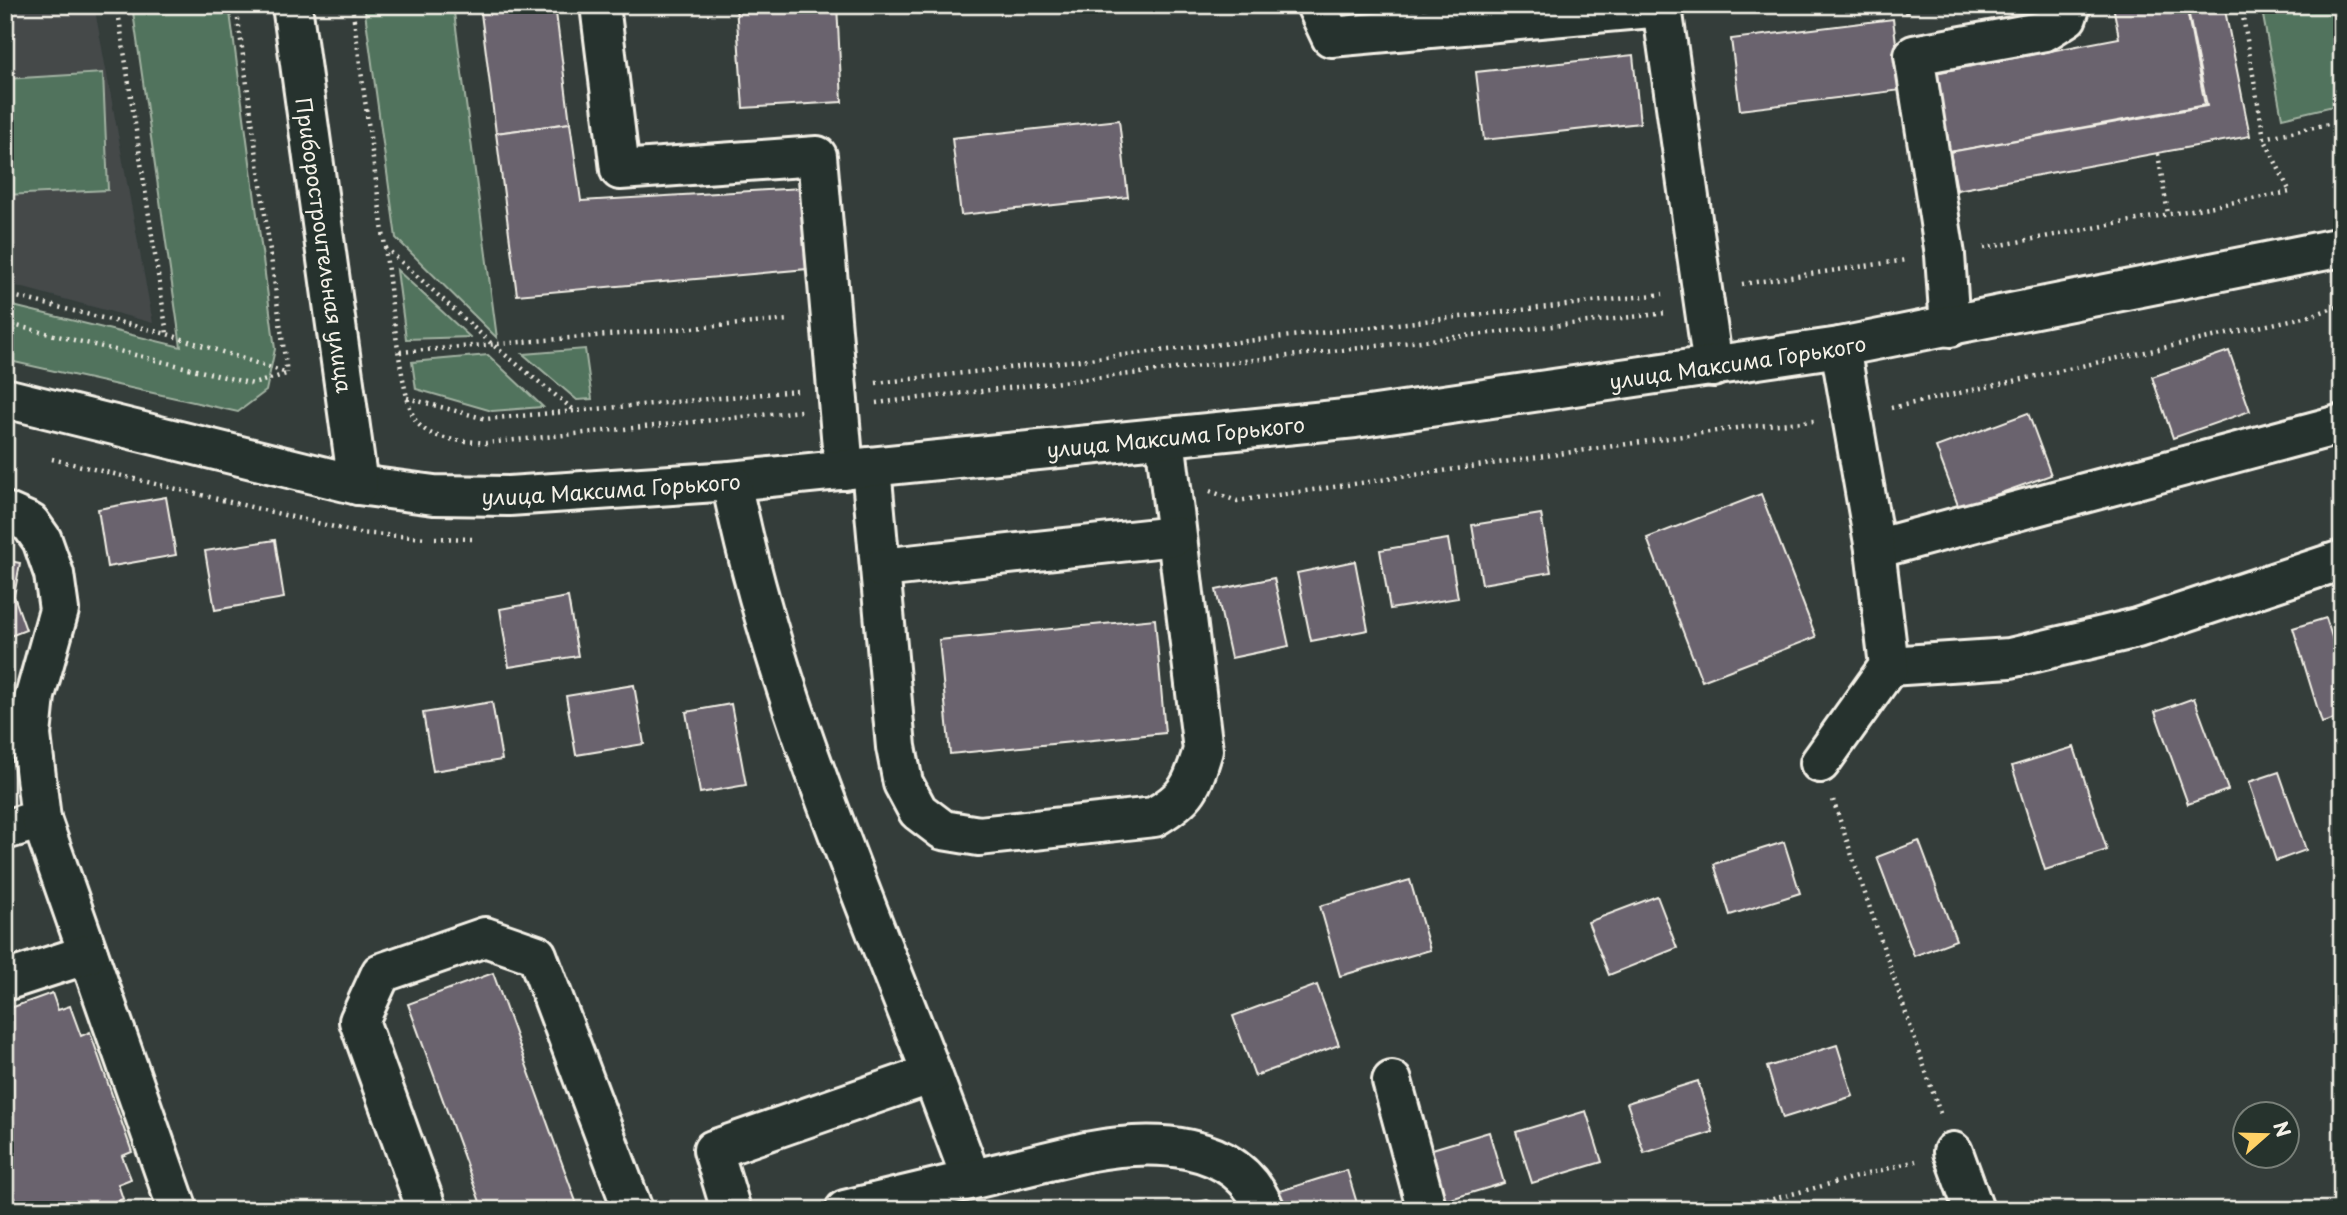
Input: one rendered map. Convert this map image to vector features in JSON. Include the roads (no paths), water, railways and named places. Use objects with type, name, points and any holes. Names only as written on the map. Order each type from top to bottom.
[{"type":"street","name":"Приборостроительная улица","points":[[292,5],[358,485]]},
{"type":"street","points":[[600,5],[620,170],[817,156],[837,397],[881,568],[896,747],[903,783],[918,811],[943,830],[979,836],[1154,817],[1180,802],[1195,778],[1203,750],[1165,438]]},
{"type":"street","points":[[1316,5],[1331,37],[1662,8],[1713,367]]},
{"type":"street","points":[[1950,327],[1945,255],[1914,55],[2045,31],[2067,17],[2071,5]]},
{"type":"street","name":"улица Максима Горького","points":[[5,398],[358,485],[434,495],[509,496],[732,481],[1354,418],[1840,347],[2342,247]]},
{"type":"street","points":[[1820,763],[1889,666],[1875,549],[1840,347]]},
{"type":"street","points":[[1875,549],[2342,424]]},
{"type":"street","points":[[732,481],[757,592],[810,757],[971,1178]]},
{"type":"street","points":[[5,512],[30,523],[42,540],[54,574],[59,611],[35,696],[31,734],[41,818],[178,1210]]},
{"type":"street","points":[[881,568],[1175,536]]},
{"type":"street","points":[[1889,666],[2010,658],[2137,628],[2342,560]]},
{"type":"street","points":[[5,830],[41,818]]},
{"type":"street","points":[[427,1210],[359,1021],[381,973],[485,937],[537,955],[633,1210]]},
{"type":"street","points":[[5,981],[89,954]]},
{"type":"street","points":[[731,1210],[713,1150],[932,1074]]},
{"type":"street","points":[[1392,1081],[1427,1210]]},
{"type":"street","points":[[845,1210],[971,1178],[1120,1145],[1181,1147],[1225,1162],[1246,1178],[1265,1210]]},
{"type":"street","points":[[1953,1152],[1974,1210]]}]
